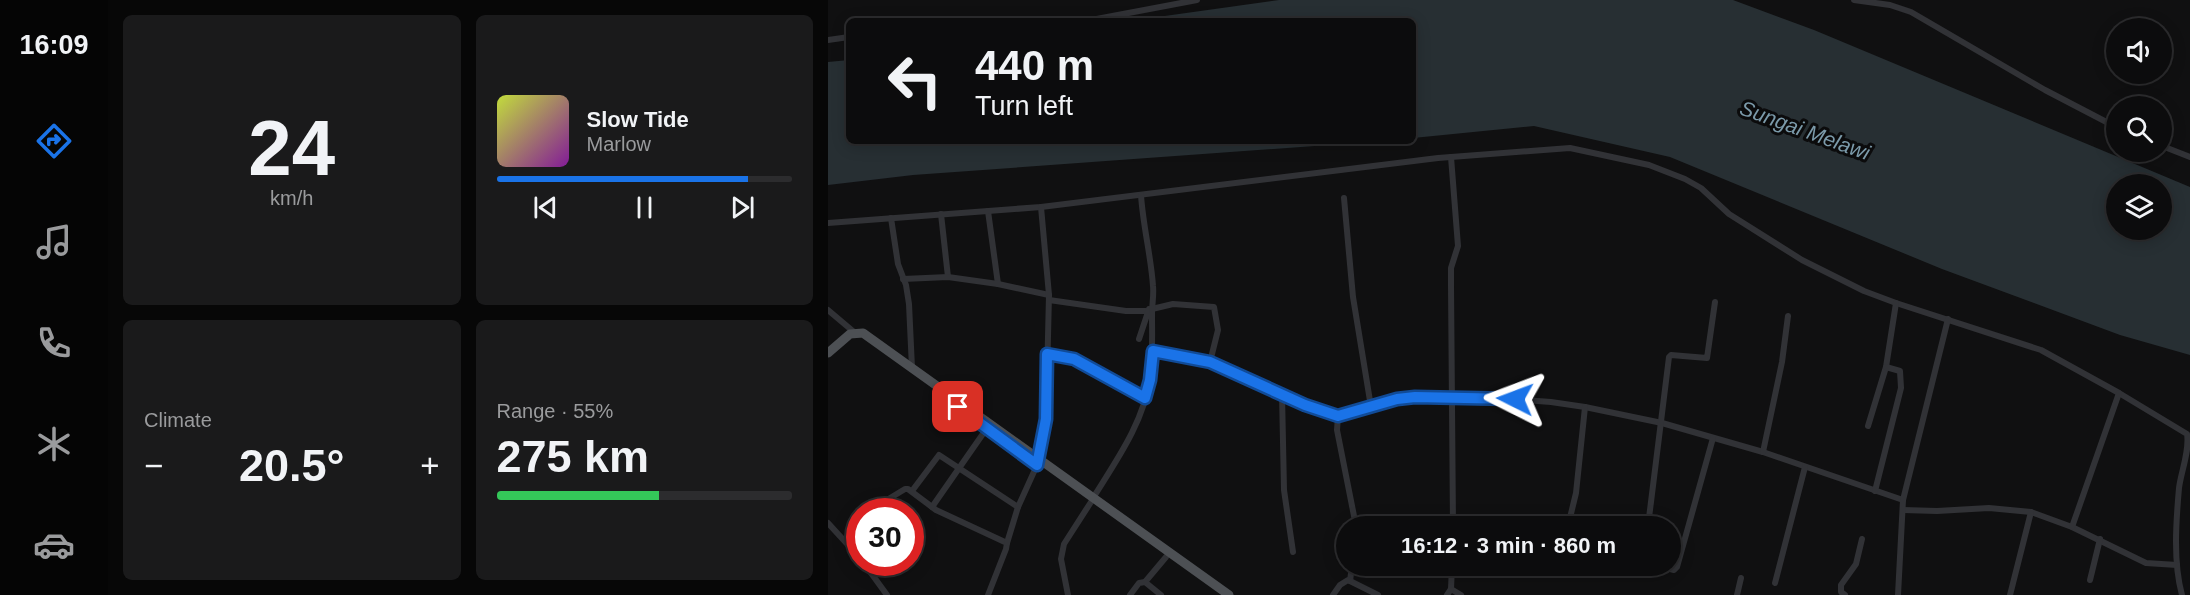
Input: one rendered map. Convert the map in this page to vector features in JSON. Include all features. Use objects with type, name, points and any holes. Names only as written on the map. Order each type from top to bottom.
[{"type":"main road","points":[[828,353],[854,332],[863,333],[987,428],[1229,595]]},
{"type":"main road","points":[[828,360],[853,338],[861,338],[912,370],[1037,462]]},
{"type":"main road","points":[[1092,500],[1220,595]]},
{"type":"street","points":[[1102,18],[1197,0]]},
{"type":"street","points":[[1854,0],[1890,5],[1911,12],[2045,90],[2106,122]]},
{"type":"street","points":[[828,40],[846,37]]},
{"type":"street","points":[[828,223],[1041,207],[1451,157],[1570,148],[1664,169],[1701,188],[1729,214],[1802,260],[1864,291],[2041,350],[2187,434],[2189,446],[2179,489],[2177,565],[2182,595]]},
{"type":"street","points":[[2172,150],[2190,157]]},
{"type":"street","points":[[1451,157],[1458,246],[1451,268],[1453,516]]},
{"type":"street","points":[[1139,339],[1153,300],[1152,278],[1143,226],[1142,195]]},
{"type":"street","points":[[1344,198],[1353,297],[1371,407]]},
{"type":"street","points":[[988,595],[1006,549],[1018,507],[1037,462],[1046,419],[1049,298],[1041,207]]},
{"type":"street","points":[[988,211],[998,284]]},
{"type":"street","points":[[940,214],[948,277]]},
{"type":"street","points":[[891,218],[898,264],[905,282],[911,326],[912,370]]},
{"type":"street","points":[[905,282],[948,277],[998,284],[1049,298],[1150,313],[1173,304],[1214,307],[1218,330],[1210,362]]},
{"type":"street","points":[[1649,516],[1669,357],[1671,355],[1707,358],[1715,302]]},
{"type":"street","points":[[1868,426],[1886,367],[1896,303]]},
{"type":"street","points":[[828,310],[854,332]]},
{"type":"street","points":[[1068,595],[1062,551],[1064,544],[1133,432],[1145,398],[1150,380],[1154,338],[1150,313]]},
{"type":"street","points":[[1763,452],[1782,362],[1788,316]]},
{"type":"street","points":[[1898,595],[1903,500],[1948,319]]},
{"type":"street","points":[[1153,351],[1210,362],[1315,409],[1338,416],[1397,399],[1452,396],[1551,402],[1585,407],[1662,423],[1763,452],[1903,500]]},
{"type":"street","points":[[1047,354],[1074,359],[1145,398]]},
{"type":"street","points":[[1875,491],[1900,388],[1900,371],[1886,367]]},
{"type":"street","points":[[2072,527],[2119,393]]},
{"type":"street","points":[[1282,394],[1284,490],[1293,552]]},
{"type":"street","points":[[1570,516],[1576,493],[1585,407]]},
{"type":"street","points":[[1338,416],[1337,430],[1354,516]]},
{"type":"street","points":[[932,507],[987,428]]},
{"type":"street","points":[[1681,553],[1713,438]]},
{"type":"street","points":[[912,491],[939,455],[959,466],[1018,507]]},
{"type":"street","points":[[1775,583],[1805,467]]},
{"type":"street","points":[[890,498],[905,489],[912,491],[932,507],[1007,543]]},
{"type":"street","points":[[1903,510],[1989,508],[2031,512],[2100,539],[2146,563],[2177,565]]},
{"type":"street","points":[[2010,595],[2031,512]]},
{"type":"street","points":[[828,523],[846,543]]},
{"type":"street","points":[[1845,595],[1841,592],[1841,585],[1856,564],[1862,539]]},
{"type":"street","points":[[2090,580],[2100,539]]},
{"type":"street","points":[[1130,595],[1166,557]]},
{"type":"street","points":[[873,576],[886,595]]},
{"type":"street","points":[[1350,580],[1351,576]]},
{"type":"street","points":[[1451,576],[1449,592],[1461,595]]},
{"type":"street","points":[[1737,595],[1741,578]]},
{"type":"street","points":[[1334,595],[1340,585],[1350,580]]},
{"type":"street","points":[[1350,580],[1378,595]]},
{"type":"street","points":[[1144,582],[1161,595]]},
{"type":"water","name":"Sungai Melawi","points":[[1279,0],[1733,0],[1814,30],[2106,152],[2106,162],[2130,162],[2159,174],[2106,174],[2106,240],[2172,240],[2172,179],[2190,187],[2190,355],[2120,335],[1942,269],[1670,157],[1534,126],[1416,138],[1416,18],[1150,18]]},
{"type":"water","points":[[846,60],[846,144],[1342,144],[913,175],[828,185],[828,62]]},
{"type":"route","points":[[958,407],[1037,465],[1046,419],[1047,354],[1074,359],[1145,398],[1150,380],[1153,351],[1210,362],[1305,405],[1338,416],[1397,399],[1415,397],[1515,399]]}]
